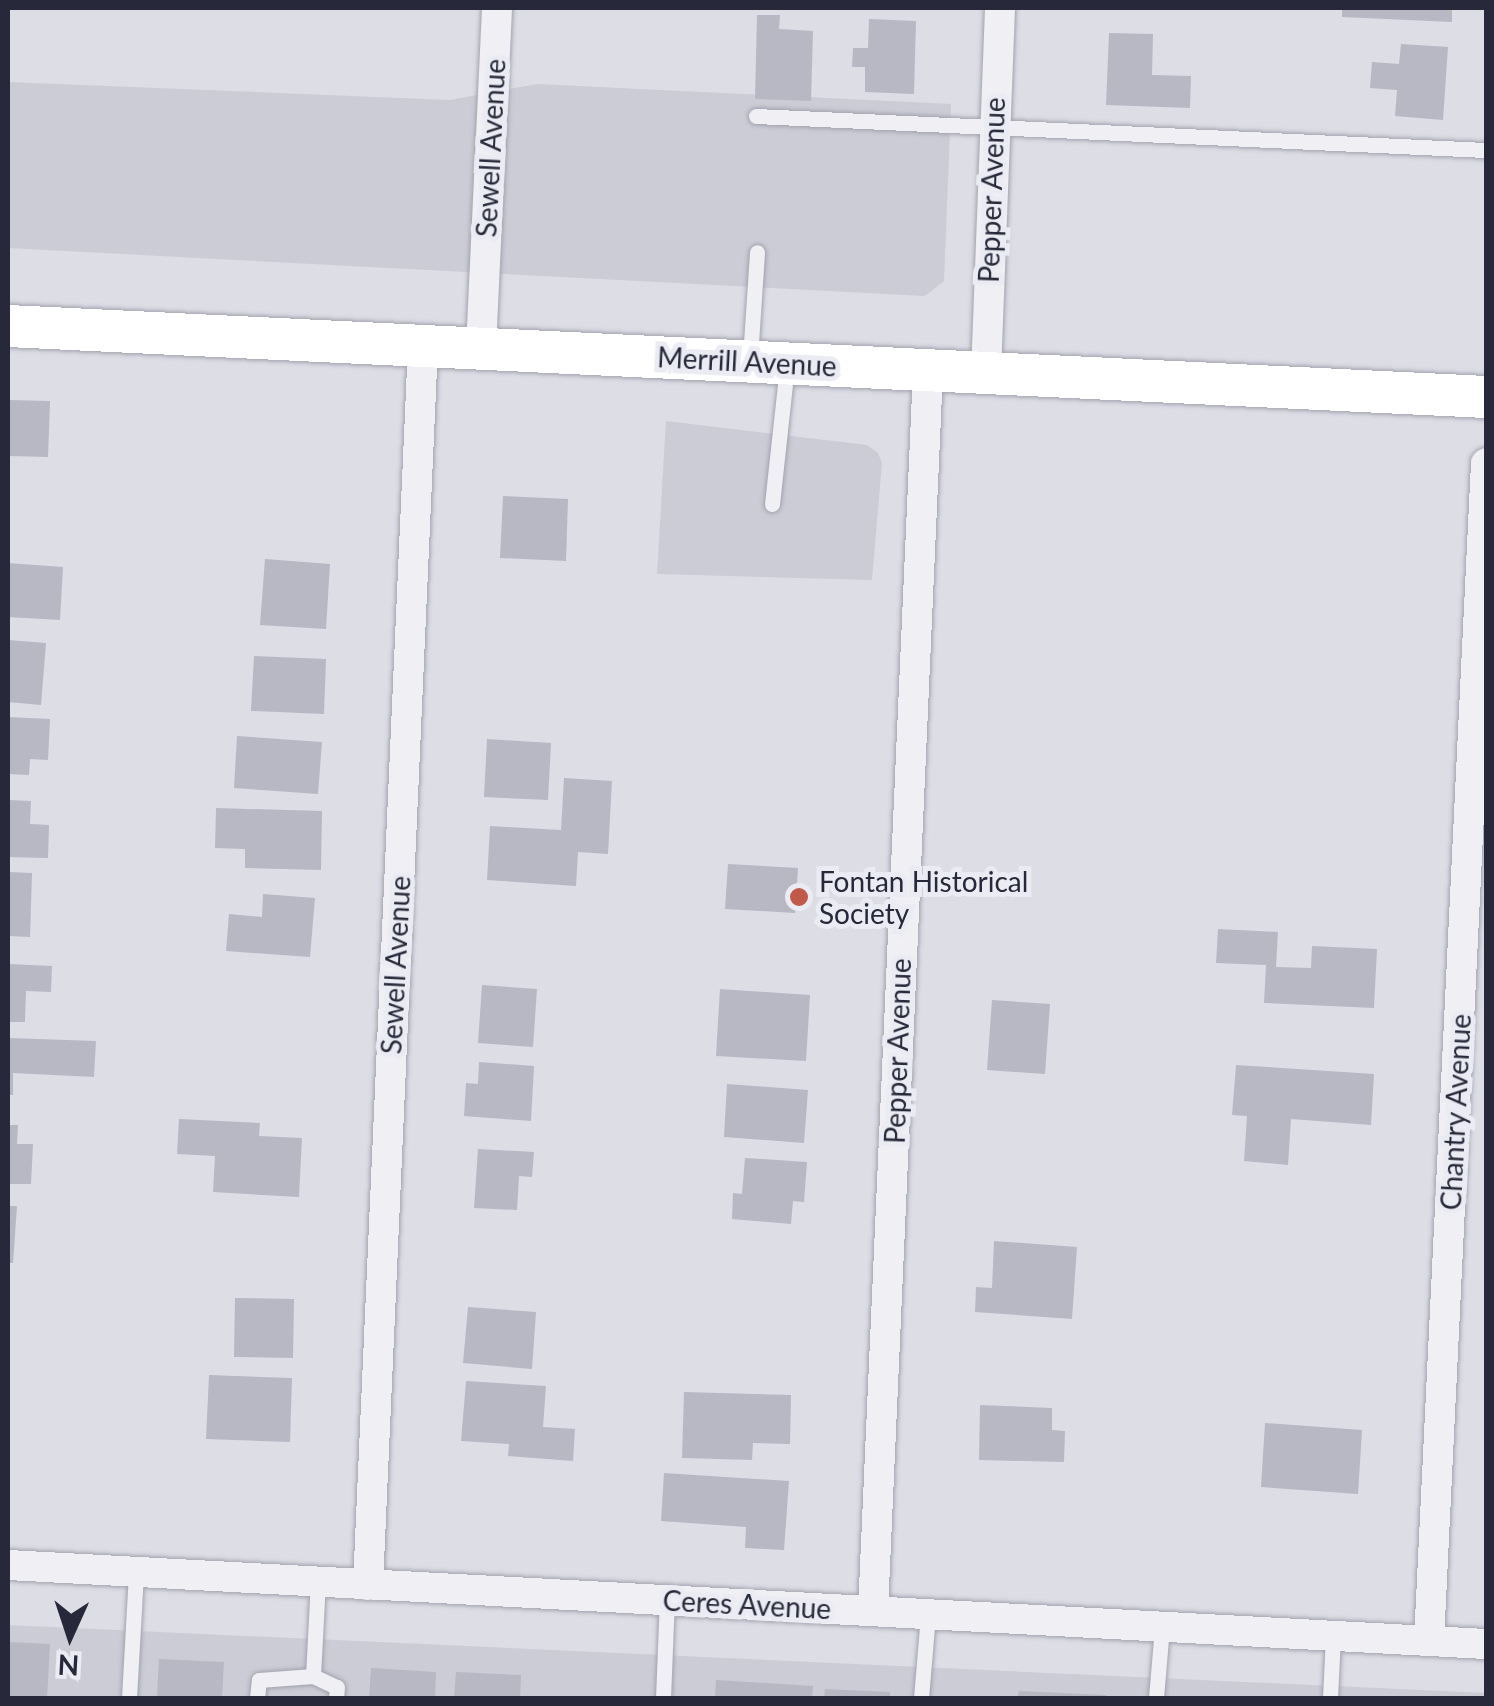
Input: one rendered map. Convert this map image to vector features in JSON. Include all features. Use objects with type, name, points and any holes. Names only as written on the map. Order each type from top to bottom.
[{"type":"main road","name":"Merrill Avenue","points":[[8,326],[1486,397]]},
{"type":"street","name":"Sewell Avenue","points":[[482,348],[497,8]]},
{"type":"street","name":"Pepper Avenue","points":[[986,373],[1000,8]]},
{"type":"street","name":"Sewell Avenue","points":[[368,1584],[424,345]]},
{"type":"street","name":"Pepper Avenue","points":[[873,1611],[928,370]]},
{"type":"street","name":"Chantry Avenue","points":[[1429,1641],[1486,463]]},
{"type":"street","name":"Ceres Avenue","points":[[8,1565],[1486,1644]]},
{"type":"lane","points":[[756,116],[1486,150]]},
{"type":"lane","points":[[757,252],[769,362],[772,504]]},
{"type":"lane","points":[[129,1698],[136,1572]]},
{"type":"lane","points":[[313,1676],[318,1582]]},
{"type":"lane","points":[[663,1698],[667,1600]]},
{"type":"lane","points":[[921,1698],[928,1614]]},
{"type":"lane","points":[[1156,1698],[1162,1627]]},
{"type":"lane","points":[[1330,1698],[1333,1636]]},
{"type":"lane","points":[[258,1698],[259,1680],[313,1676],[337,1688],[336,1698]]},
{"type":"shaded area","points":[[8,82],[450,100],[537,84],[951,104],[944,281],[925,296],[8,248]]},
{"type":"shaded area","points":[[666,421],[867,445],[878,453],[882,463],[872,580],[657,574]]},
{"type":"shaded area","points":[[8,1625],[1486,1693],[1486,1698],[8,1698]]},
{"type":"building","points":[[1342,8],[1452,8],[1452,22],[1342,17]]},
{"type":"building","points":[[757,15],[780,15],[779,29],[813,31],[811,101],[755,99]]},
{"type":"building","points":[[869,19],[916,21],[914,94],[865,92],[865,67],[852,67],[853,48],[868,48]]},
{"type":"building","points":[[1109,33],[1153,34],[1152,75],[1191,76],[1190,108],[1106,105]]},
{"type":"building","points":[[1401,44],[1448,47],[1443,120],[1395,116],[1397,90],[1370,88],[1372,62],[1399,64]]},
{"type":"building","points":[[8,400],[50,401],[48,457],[8,456]]},
{"type":"building","points":[[503,496],[568,499],[566,561],[500,558]]},
{"type":"building","points":[[265,559],[330,564],[326,629],[260,625]]},
{"type":"building","points":[[8,563],[63,567],[60,620],[8,617]]},
{"type":"building","points":[[8,640],[46,643],[41,705],[8,702]]},
{"type":"building","points":[[254,656],[326,659],[324,714],[251,711]]},
{"type":"building","points":[[8,717],[50,719],[48,760],[30,759],[29,775],[8,774]]},
{"type":"building","points":[[237,736],[322,742],[318,794],[234,788]]},
{"type":"building","points":[[487,739],[551,743],[548,800],[484,797]]},
{"type":"building","points":[[564,778],[612,781],[608,854],[578,852],[576,886],[487,880],[490,826],[561,830]]},
{"type":"building","points":[[8,800],[31,801],[30,824],[49,825],[48,858],[8,857]]},
{"type":"building","points":[[216,808],[322,811],[321,870],[245,868],[245,849],[215,848]]},
{"type":"building","points":[[728,864],[798,868],[795,913],[725,909]]},
{"type":"building","points":[[8,872],[32,873],[30,937],[8,936]]},
{"type":"building","points":[[263,894],[315,898],[310,957],[226,951],[229,914],[262,917]]},
{"type":"building","points":[[1218,929],[1278,932],[1276,967],[1311,968],[1312,946],[1377,949],[1374,1008],[1264,1003],[1266,965],[1216,963]]},
{"type":"building","points":[[8,964],[52,966],[51,992],[26,991],[25,1022],[8,1022]]},
{"type":"building","points":[[482,985],[537,989],[533,1047],[478,1043]]},
{"type":"building","points":[[720,989],[810,995],[806,1061],[716,1056]]},
{"type":"building","points":[[992,1000],[1050,1004],[1045,1074],[987,1070]]},
{"type":"building","points":[[8,1038],[96,1041],[94,1077],[13,1073],[13,1095],[8,1095]]},
{"type":"building","points":[[479,1062],[534,1066],[531,1121],[464,1116],[466,1083],[478,1084]]},
{"type":"building","points":[[1236,1065],[1374,1074],[1371,1125],[1291,1119],[1288,1165],[1244,1161],[1247,1116],[1232,1115]]},
{"type":"building","points":[[727,1084],[808,1090],[804,1143],[724,1137]]},
{"type":"building","points":[[179,1119],[260,1123],[259,1136],[302,1138],[299,1197],[213,1192],[215,1156],[177,1154]]},
{"type":"building","points":[[8,1125],[18,1125],[17,1144],[33,1144],[31,1184],[8,1184]]},
{"type":"building","points":[[478,1149],[534,1152],[532,1177],[519,1176],[517,1210],[474,1208]]},
{"type":"building","points":[[745,1158],[807,1162],[804,1202],[793,1201],[791,1224],[732,1219],[733,1193],[742,1194]]},
{"type":"building","points":[[8,1206],[17,1206],[13,1263],[8,1263]]},
{"type":"building","points":[[994,1241],[1077,1247],[1072,1319],[975,1312],[976,1287],[992,1288]]},
{"type":"building","points":[[235,1298],[294,1299],[293,1358],[234,1357]]},
{"type":"building","points":[[468,1307],[536,1312],[532,1369],[463,1363]]},
{"type":"building","points":[[209,1375],[292,1378],[290,1442],[206,1439]]},
{"type":"building","points":[[466,1381],[546,1386],[543,1427],[575,1429],[573,1461],[508,1456],[509,1444],[461,1441]]},
{"type":"building","points":[[684,1392],[791,1395],[790,1444],[753,1443],[752,1460],[682,1458]]},
{"type":"building","points":[[980,1405],[1052,1408],[1052,1430],[1065,1431],[1064,1462],[979,1460]]},
{"type":"building","points":[[1265,1423],[1362,1430],[1358,1494],[1261,1487]]},
{"type":"building","points":[[664,1473],[789,1481],[784,1550],[745,1548],[746,1527],[661,1521]]},
{"type":"building","points":[[8,1642],[50,1644],[47,1698],[8,1698]]},
{"type":"building","points":[[159,1659],[224,1662],[222,1698],[157,1698]]},
{"type":"building","points":[[371,1668],[436,1672],[435,1698],[369,1698]]},
{"type":"building","points":[[456,1672],[521,1675],[520,1698],[454,1698]]},
{"type":"building","points":[[716,1680],[813,1686],[812,1698],[715,1698]]},
{"type":"building","points":[[825,1689],[890,1692],[890,1698],[824,1698]]},
{"type":"building","points":[[1019,1691],[1106,1695],[1017,1698]]},
{"type":"place","name":"Fontan Historical Society","points":[[799,897]]}]
